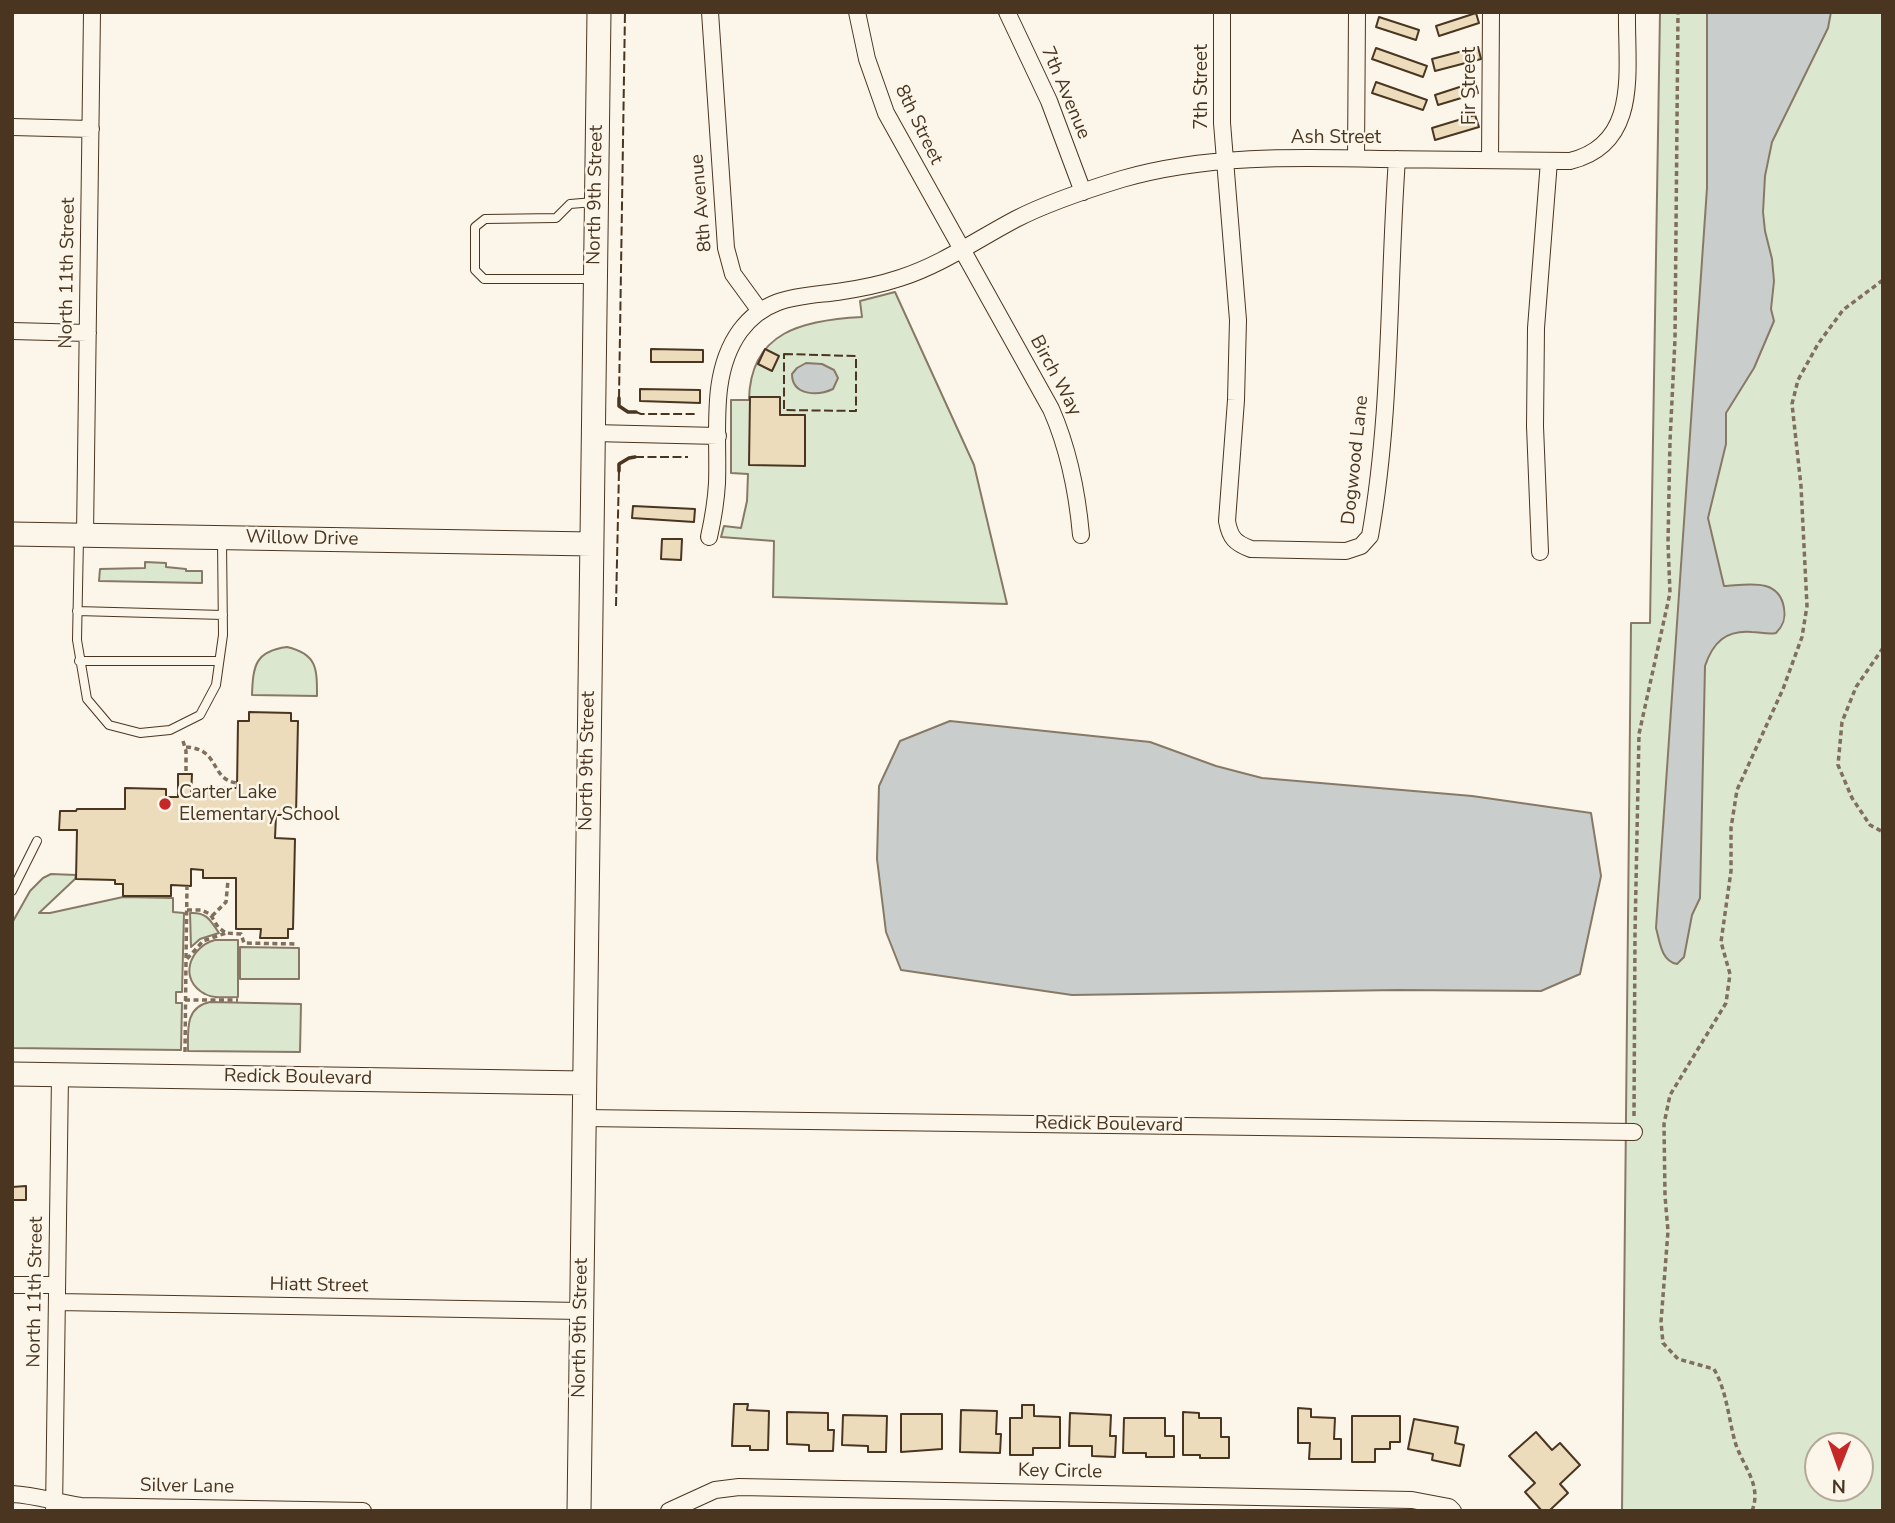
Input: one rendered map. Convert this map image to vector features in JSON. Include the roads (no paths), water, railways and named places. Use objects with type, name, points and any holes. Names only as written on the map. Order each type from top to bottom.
[{"type":"street","name":"North 11th Street","points":[[82,535],[88,333],[92,12]]},
{"type":"street","name":"North 9th Street","points":[[579,1511],[599,12]]},
{"type":"street","name":"8th Avenue","points":[[710,12],[726,248],[733,274],[760,311]]},
{"type":"street","name":"8th Street","points":[[857,12],[867,58],[886,113],[961,248]]},
{"type":"street","name":"7th Avenue","points":[[1007,12],[1049,101],[1083,192]]},
{"type":"street","name":"7th Street","points":[[1222,12],[1222,123],[1225,162]]},
{"type":"street","points":[[1356,12],[1356,158]]},
{"type":"street","name":"Fir Street","points":[[1490,160],[1491,12]]},
{"type":"street","name":"Ash Street","points":[[760,311],[792,297],[863,289],[901,278],[924,269],[1019,217],[1060,199],[1125,178],[1173,168],[1263,158],[1570,161],[1597,150],[1612,137],[1623,116],[1626,97],[1627,12]]},
{"type":"street","points":[[12,127],[91,129]]},
{"type":"street","name":"Dogwood Lane","points":[[1225,162],[1238,320],[1236,400],[1227,521],[1229,535],[1236,544],[1251,549],[1346,551],[1362,546],[1370,536],[1376,502],[1384,432],[1391,240],[1397,159]]},
{"type":"street","points":[[1540,552],[1535,426],[1536,328],[1549,161]]},
{"type":"street","name":"Birch Way","points":[[961,248],[1062,433],[1073,473],[1081,535]]},
{"type":"street","points":[[709,537],[717,486],[719,386],[722,369],[738,334],[750,318],[760,311]]},
{"type":"street","points":[[12,331],[88,333]]},
{"type":"street","points":[[593,432],[718,436]]},
{"type":"street","name":"Willow Drive","points":[[12,534],[591,544]]},
{"type":"street","name":"Redick Boulevard","points":[[12,1074],[584,1083]]},
{"type":"street","name":"North 11th Street","points":[[55,1506],[60,1075]]},
{"type":"street","name":"Redick Boulevard","points":[[584,1118],[1634,1132]]},
{"type":"street","points":[[12,1285],[57,1285]]},
{"type":"street","name":"Hiatt Street","points":[[57,1302],[581,1311]]},
{"type":"street","name":"Key Circle","points":[[669,1511],[715,1490],[739,1487],[1412,1500],[1448,1507],[1453,1511]]},
{"type":"street","name":"Silver Lane","points":[[12,1494],[30,1494],[55,1506],[363,1511]]},
{"type":"lane","points":[[595,279],[484,279],[475,270],[475,226],[485,219],[556,218],[570,204],[596,202]]},
{"type":"lane","points":[[82,535],[77,611],[79,661],[87,699],[109,725],[140,733],[170,730],[200,715],[216,685],[223,615],[222,537]]},
{"type":"lane","points":[[77,611],[223,615]]},
{"type":"lane","points":[[79,661],[219,661]]},
{"type":"lane","points":[[12,891],[37,841]]},
{"type":"place","name":"Carter Lake Elementary School","points":[[165,804]]}]
